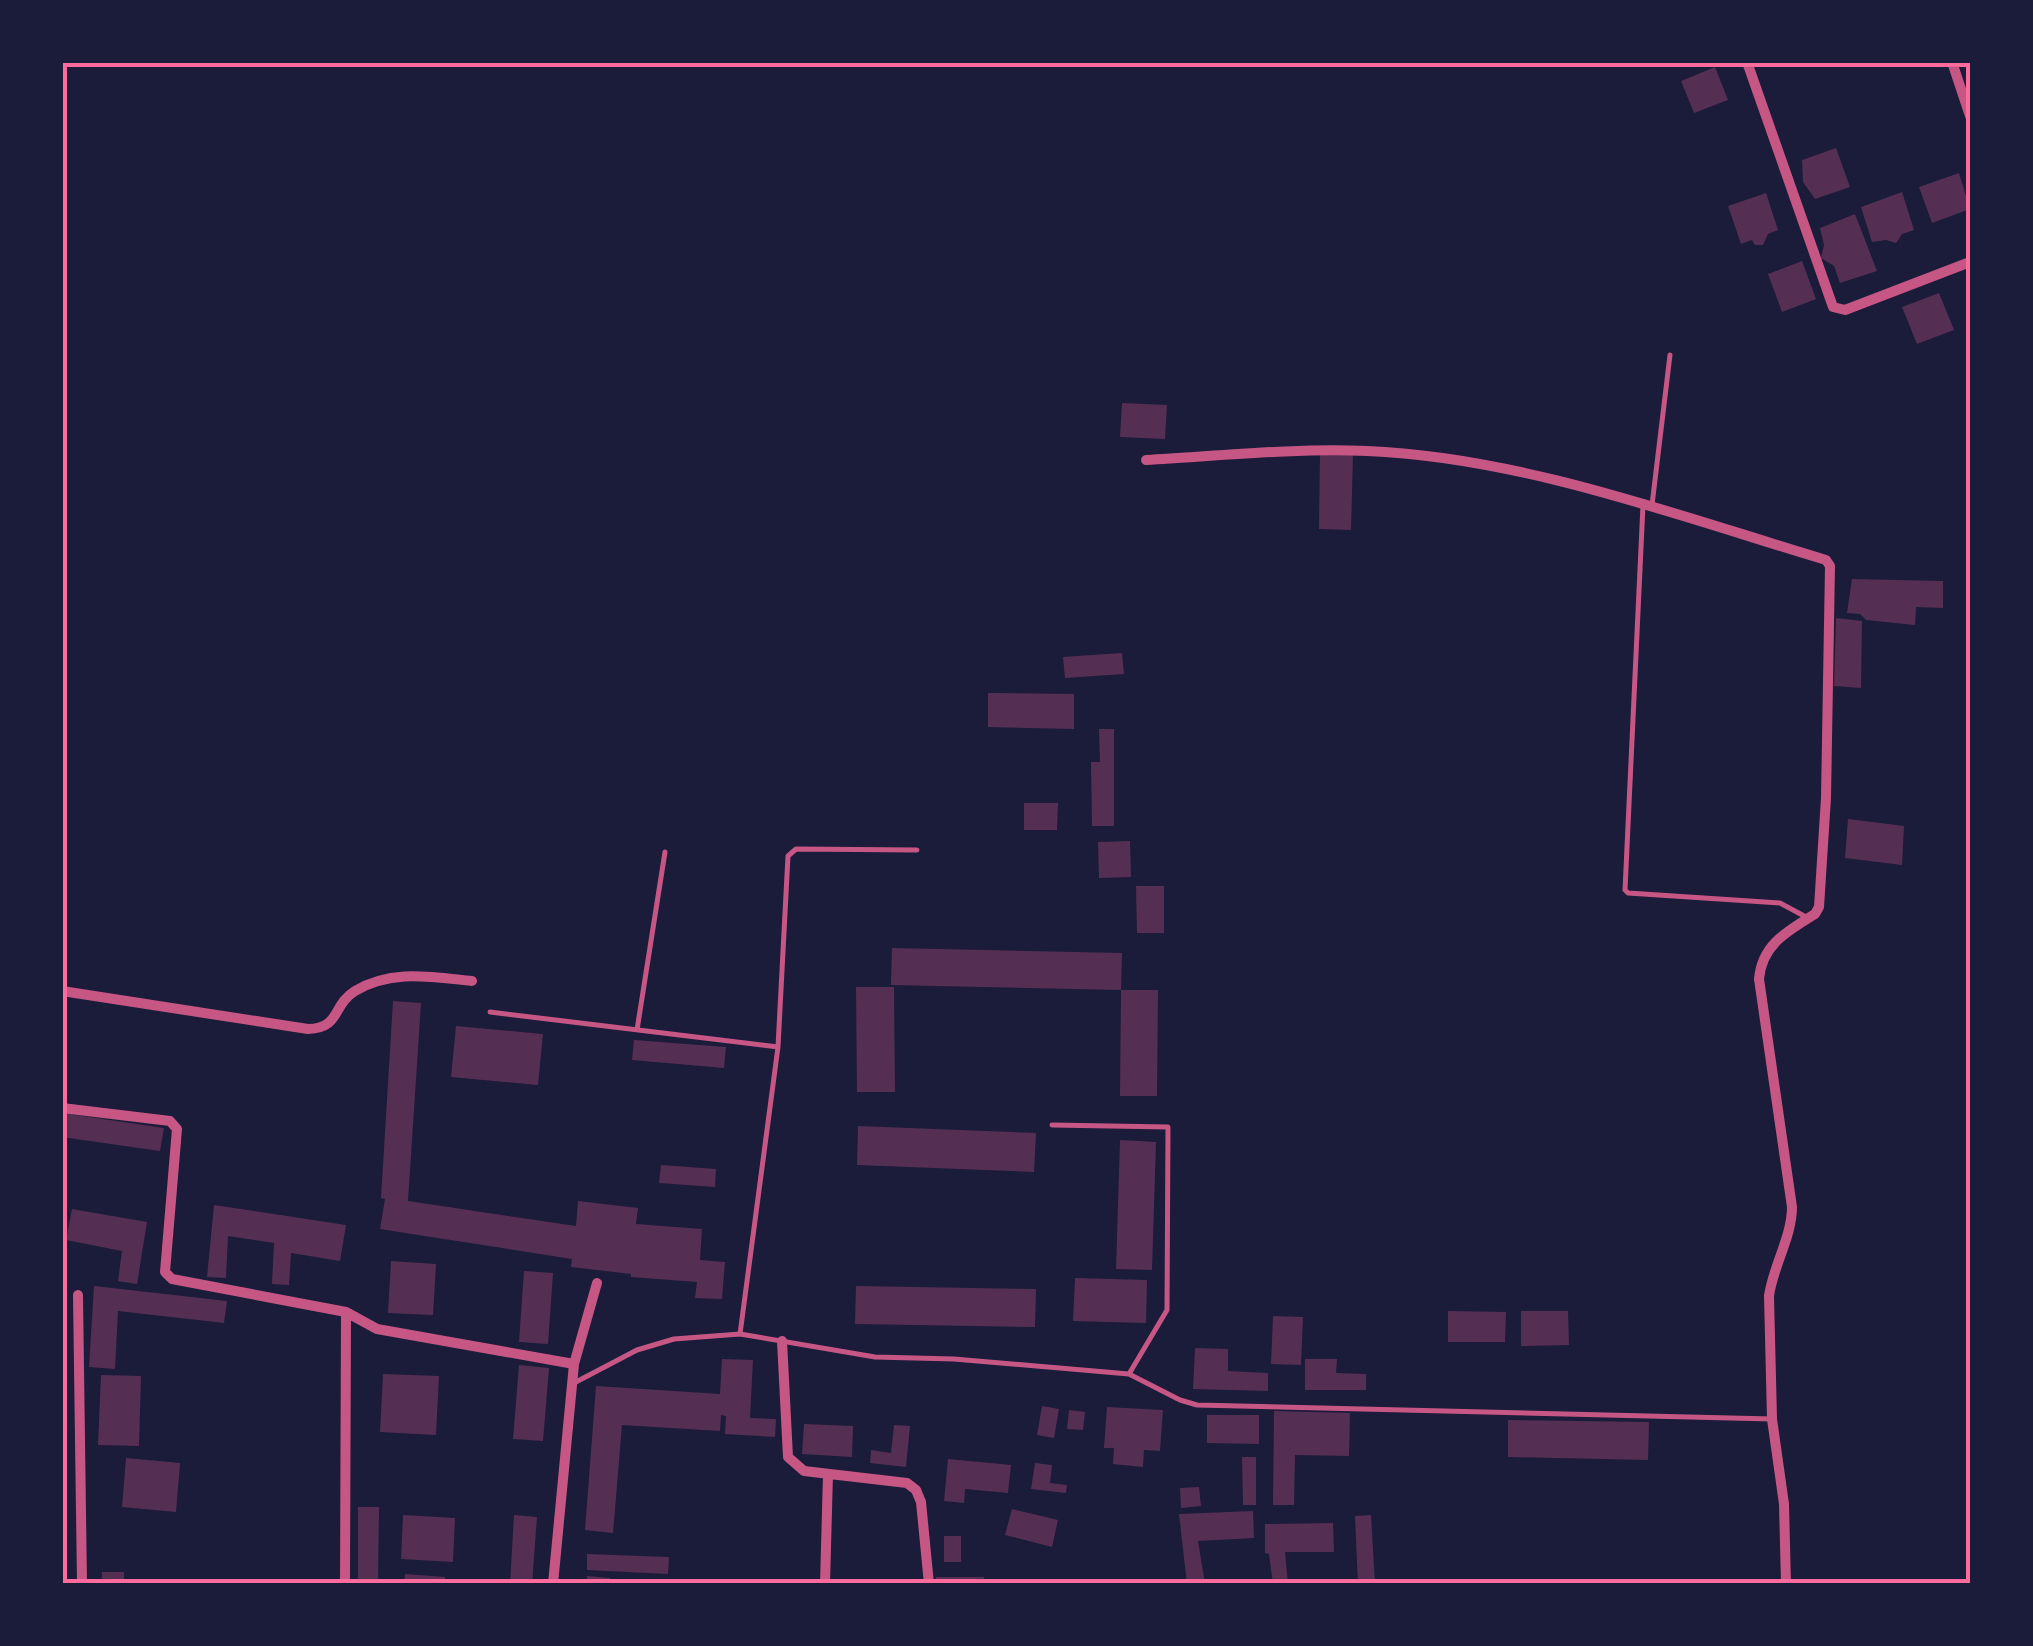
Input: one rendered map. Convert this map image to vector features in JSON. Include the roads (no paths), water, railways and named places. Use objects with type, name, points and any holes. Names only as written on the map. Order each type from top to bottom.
[{"type":"street","points":[[1747,62],[1833,306],[1845,310],[1970,262]]},
{"type":"street","points":[[1952,62],[1970,116]]},
{"type":"street","points":[[1146,460],[1368,451],[1450,460],[1528,475],[1647,507],[1826,560],[1830,566],[1827,780],[1820,907],[1774,942],[1760,966],[1759,979],[1792,1207],[1792,1219],[1768,1296],[1772,1420],[1784,1504],[1786,1584]]},
{"type":"street","points":[[62,990],[308,1029],[332,1022],[352,992],[382,979],[402,975],[472,981]]},
{"type":"street","points":[[62,1108],[175,1124],[178,1129],[167,1276],[346,1312],[378,1330],[574,1364]]},
{"type":"street","points":[[553,1584],[574,1364],[597,1283]]},
{"type":"street","points":[[78,1295],[82,1584]]},
{"type":"street","points":[[345,1584],[346,1312]]},
{"type":"street","points":[[782,1341],[788,1458],[804,1471],[906,1483],[916,1490],[922,1502],[929,1584]]},
{"type":"street","points":[[825,1584],[828,1474]]},
{"type":"lane","points":[[1670,354],[1647,507],[1624,890],[1628,894],[1780,903],[1808,918]]},
{"type":"lane","points":[[740,1334],[778,1047],[788,856],[796,849],[917,850]]},
{"type":"lane","points":[[637,1030],[665,852]]},
{"type":"lane","points":[[490,1012],[778,1047]]},
{"type":"lane","points":[[1052,1125],[1168,1127],[1166,1310],[1129,1374]]},
{"type":"lane","points":[[571,1385],[637,1350],[674,1338],[740,1334],[875,1357],[954,1358],[1129,1374],[1197,1405],[1772,1420]]}]
